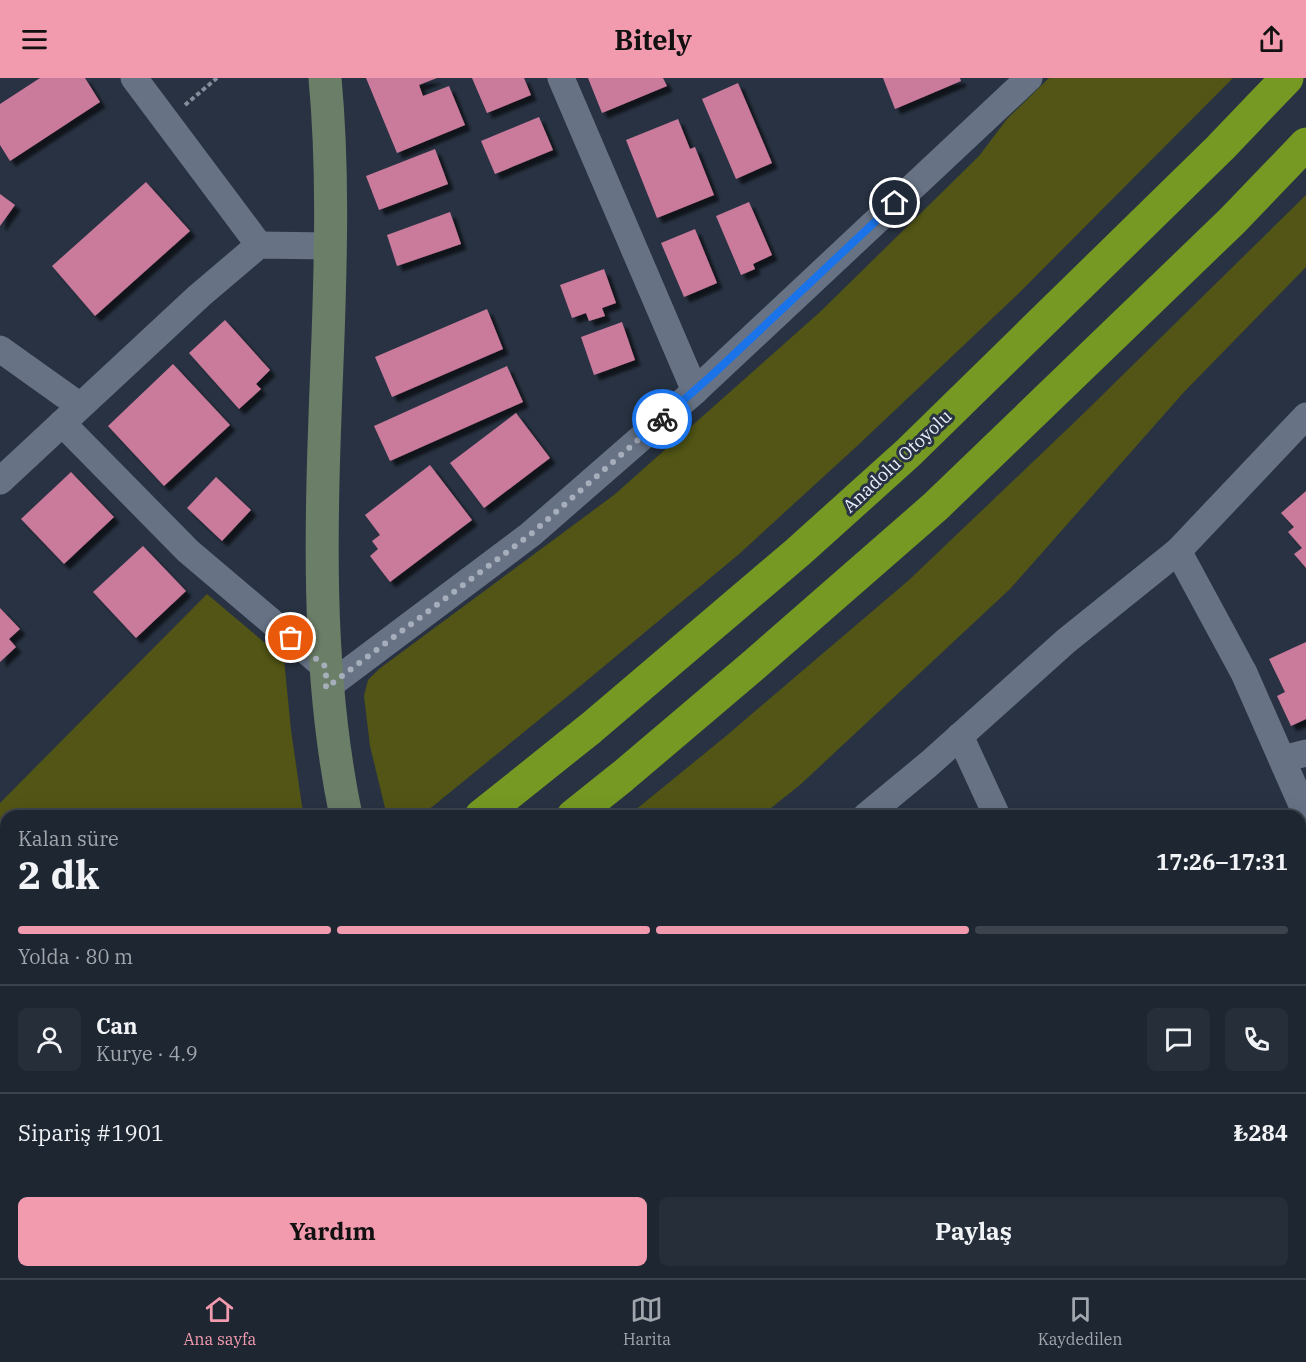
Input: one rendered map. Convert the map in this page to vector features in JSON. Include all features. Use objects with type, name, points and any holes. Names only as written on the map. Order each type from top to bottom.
[{"type":"highway","name":"Anadolu Otoyolu","points":[[488,810],[618,705],[798,552],[908,453],[1220,148],[1287,78]]},
{"type":"highway","points":[[580,810],[755,664],[936,506],[1232,221],[1306,144]]},
{"type":"street","points":[[134,78],[259,245]]},
{"type":"street","points":[[325,78],[328,104],[331,246],[321,580],[326,677],[334,749],[345,810]]},
{"type":"street","points":[[561,78],[695,391]]},
{"type":"street","points":[[326,677],[531,534],[695,391],[1029,78]]},
{"type":"street","points":[[0,482],[71,414],[259,245],[331,246]]},
{"type":"street","points":[[0,349],[71,414],[188,551],[326,677]]},
{"type":"street","points":[[873,810],[930,763],[1066,641],[1178,551],[1306,416]]},
{"type":"street","points":[[1178,551],[1244,672],[1294,756],[1305,810]]},
{"type":"street","points":[[960,736],[994,810]]},
{"type":"path","points":[[166,121],[217,78]]},
{"type":"shaded area","points":[[1049,78],[1233,78],[1017,295],[738,555],[428,810],[386,810],[370,746],[364,696],[368,680],[379,669],[614,495],[820,312],[979,156],[1007,119]]},
{"type":"shaded area","points":[[1306,195],[1306,267],[1184,392],[1010,589],[801,784],[768,810],[635,810],[909,580],[1082,415]]},
{"type":"shaded area","points":[[207,594],[284,659],[291,730],[303,810],[0,810],[0,803]]},
{"type":"building","points":[[40,78],[85,78],[100,102],[10,161],[0,145],[0,104]]},
{"type":"building","points":[[366,78],[437,78],[419,85],[423,96],[449,86],[465,125],[397,153]]},
{"type":"building","points":[[472,78],[524,78],[531,95],[487,113]]},
{"type":"building","points":[[588,78],[663,78],[667,86],[602,113]]},
{"type":"building","points":[[883,78],[960,78],[961,81],[895,109]]},
{"type":"building","points":[[738,83],[772,163],[736,179],[702,99]]},
{"type":"building","points":[[539,117],[553,150],[495,174],[481,141]]},
{"type":"building","points":[[678,119],[690,149],[695,147],[714,195],[657,218],[626,140]]},
{"type":"building","points":[[435,149],[448,184],[379,210],[366,176]]},
{"type":"building","points":[[146,182],[190,231],[95,316],[52,266]]},
{"type":"building","points":[[0,194],[15,205],[0,226]]},
{"type":"building","points":[[749,202],[772,255],[753,264],[755,269],[741,275],[716,216]]},
{"type":"building","points":[[450,212],[461,244],[397,266],[387,235]]},
{"type":"building","points":[[695,229],[717,283],[684,297],[661,243]]},
{"type":"building","points":[[604,269],[616,303],[602,308],[605,316],[589,321],[586,313],[572,318],[560,285]]},
{"type":"building","points":[[487,309],[503,349],[392,397],[375,357]]},
{"type":"building","points":[[225,320],[270,370],[256,384],[261,389],[239,409],[189,353]]},
{"type":"building","points":[[622,322],[635,360],[594,375],[581,337]]},
{"type":"building","points":[[173,364],[230,425],[164,486],[108,426]]},
{"type":"building","points":[[507,366],[523,402],[390,461],[374,426]]},
{"type":"building","points":[[516,413],[550,458],[484,508],[450,463]]},
{"type":"building","points":[[430,465],[472,520],[390,582],[370,556],[378,549],[372,541],[380,535],[365,515]]},
{"type":"building","points":[[71,472],[114,517],[64,564],[21,519]]},
{"type":"building","points":[[216,477],[251,510],[222,541],[187,508]]},
{"type":"building","points":[[1306,491],[1306,568],[1294,554],[1302,548],[1288,532],[1294,527],[1281,513]]},
{"type":"building","points":[[143,546],[186,591],[136,638],[93,592]]},
{"type":"building","points":[[0,608],[20,629],[9,639],[16,647],[0,662]]},
{"type":"building","points":[[1306,642],[1306,719],[1291,726],[1277,696],[1285,692],[1269,659]]},
{"type":"way so far","points":[[291,638],[326,667],[326,688],[531,534],[662,419]]},
{"type":"route","points":[[662,419],[695,391],[895,203]]}]
